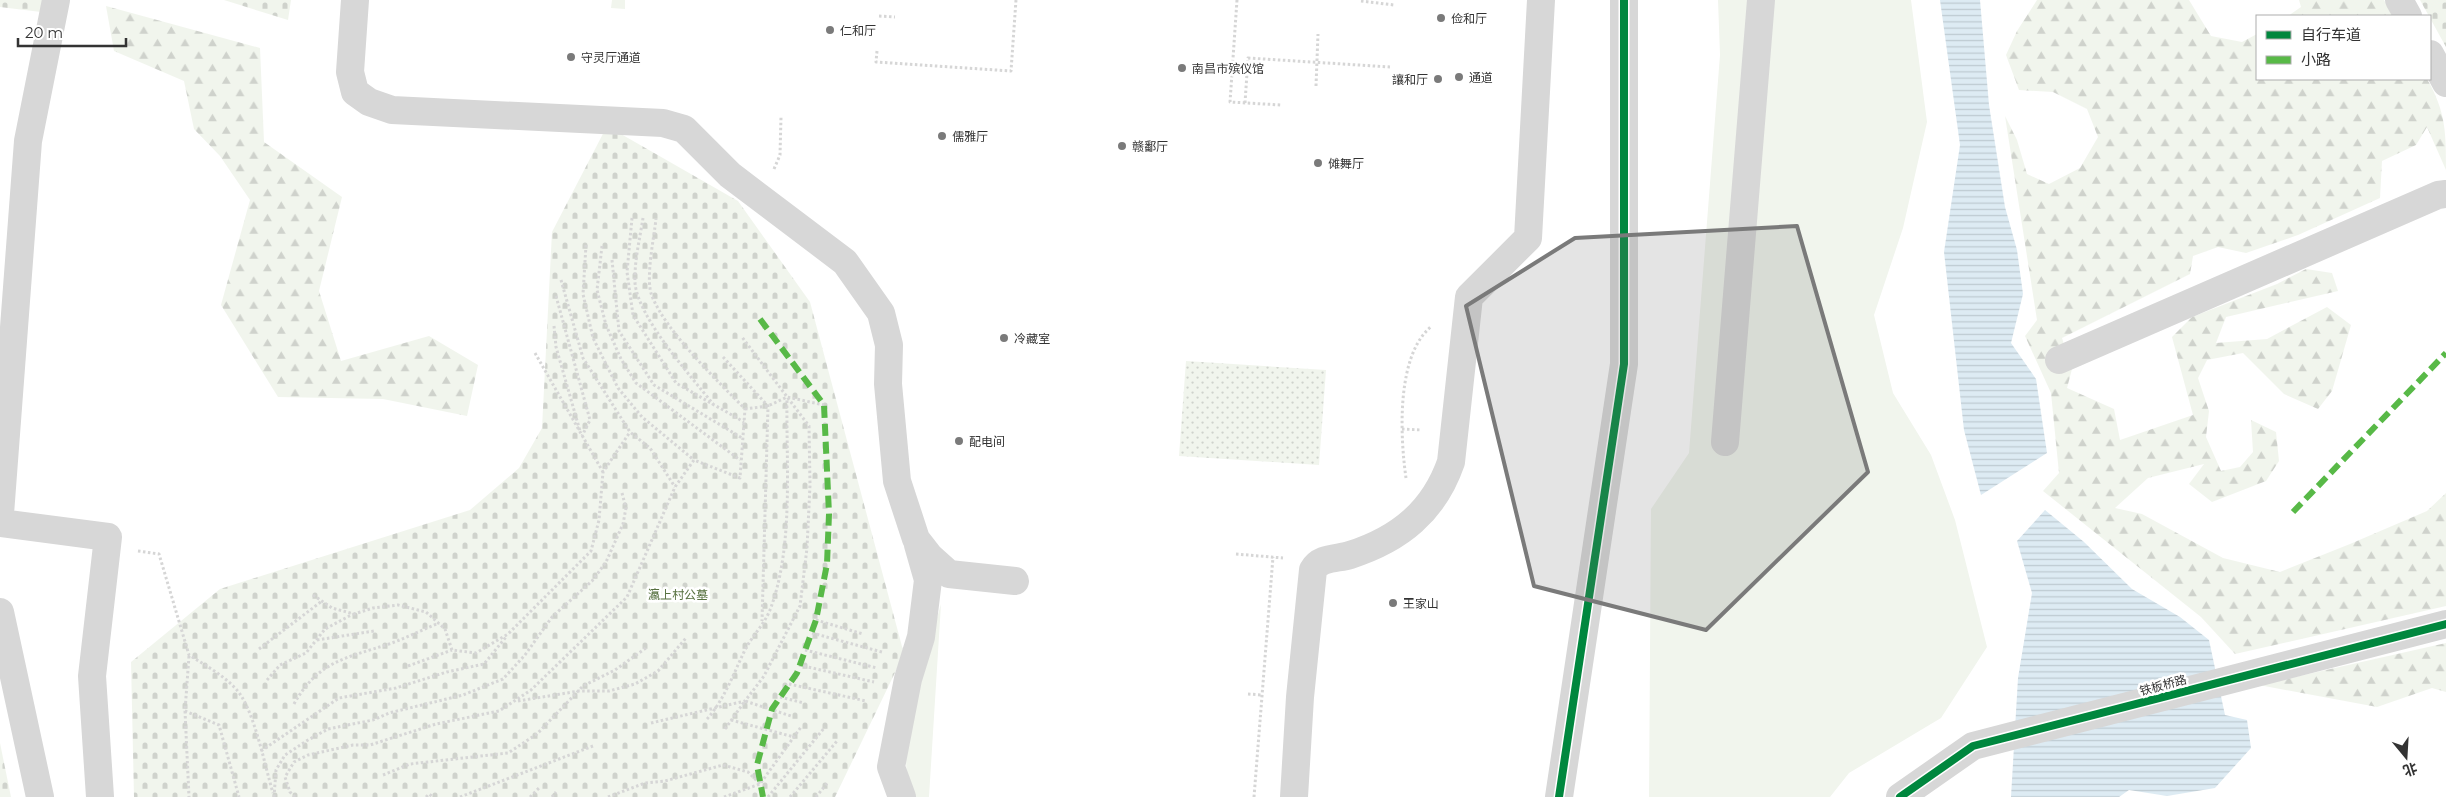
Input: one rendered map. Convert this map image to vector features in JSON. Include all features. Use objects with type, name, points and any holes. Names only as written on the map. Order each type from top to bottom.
[{"type":"street","points":[[0,514],[28,142],[56,0]]},
{"type":"street","points":[[355,0],[350,72],[355,92],[369,102],[392,110],[663,124],[684,129],[730,174],[845,262],[881,312],[889,345],[888,384],[897,481],[928,580],[921,637],[908,679],[891,767],[902,797]]},
{"type":"street","points":[[1294,797],[1300,697],[1313,570],[1320,562],[1350,555],[1378,544],[1424,512],[1443,485],[1451,462],[1469,297],[1528,238],[1541,0]]},
{"type":"street","points":[[1559,797],[1624,364],[1624,0]]},
{"type":"street","points":[[1725,442],[1762,0]]},
{"type":"street","points":[[2399,0],[2407,15]]},
{"type":"street","points":[[2431,56],[2446,83]]},
{"type":"street","points":[[2059,360],[2438,195],[2446,194]]},
{"type":"street","points":[[0,523],[108,537],[92,676],[100,797]]},
{"type":"street","points":[[916,539],[930,557],[949,574],[1015,582]]},
{"type":"street","points":[[0,612],[40,797]]},
{"type":"street","name":"铁板桥路","points":[[1900,797],[1973,746],[2446,624]]},
{"type":"path","points":[[877,51],[876,62],[1011,71],[1016,0]]},
{"type":"path","points":[[1237,0],[1230,102],[1280,105]]},
{"type":"path","points":[[1361,1],[1394,5]]},
{"type":"path","points":[[879,16],[895,17]]},
{"type":"path","points":[[1316,86],[1318,34]]},
{"type":"path","points":[[1245,103],[1248,58],[1390,67]]},
{"type":"path","points":[[762,200],[780,155],[782,117]]},
{"type":"path","points":[[632,218],[627,272],[633,315],[676,384],[744,422]]},
{"type":"path","points":[[643,218],[635,283],[641,302],[662,339],[715,407]]},
{"type":"path","points":[[586,245],[583,294],[593,338],[614,380],[642,416],[694,460],[740,478],[745,410],[709,373],[668,324],[651,295],[650,268],[656,219]]},
{"type":"path","points":[[602,246],[598,290],[606,325],[621,359],[636,383],[741,460]]},
{"type":"path","points":[[612,260],[619,331],[654,385],[742,438]]},
{"type":"path","points":[[561,280],[583,358],[630,432],[650,448],[675,487]]},
{"type":"path","points":[[556,296],[590,420],[582,436]]},
{"type":"path","points":[[1413,521],[1402,451],[1403,410],[1408,364],[1423,333],[1469,297]]},
{"type":"path","points":[[554,326],[556,347],[582,436]]},
{"type":"path","points":[[725,729],[764,676],[800,606],[807,548],[810,485],[809,426],[742,337]]},
{"type":"path","points":[[535,354],[603,472]]},
{"type":"path","points":[[723,357],[768,406],[762,622]]},
{"type":"path","points":[[745,410],[768,406],[787,397],[824,405]]},
{"type":"path","points":[[708,718],[718,707],[751,637],[769,613],[776,591],[785,548],[787,397]]},
{"type":"path","points":[[260,751],[339,698],[396,688],[447,672],[484,664],[508,634],[591,551],[599,520],[603,472],[630,432]]},
{"type":"path","points":[[295,797],[290,792],[285,777],[294,762],[308,755],[353,745],[370,745],[436,724],[499,712],[531,690],[627,597],[675,487],[694,460]]},
{"type":"path","points":[[274,797],[276,770],[285,755],[328,729],[373,720],[389,713],[464,695],[503,679],[525,655],[552,617],[592,581],[606,562],[623,524],[626,508],[622,494]]},
{"type":"path","points":[[107,548],[159,554],[189,655],[185,711],[189,797]]},
{"type":"path","points":[[1236,554],[1273,557],[1254,797]]},
{"type":"path","points":[[313,595],[332,608],[354,614]]},
{"type":"path","points":[[259,649],[322,601]]},
{"type":"path","points":[[267,680],[280,665],[306,652],[325,629],[354,614],[373,608],[398,605],[426,612],[445,629],[452,650]]},
{"type":"path","points":[[816,620],[863,634]]},
{"type":"path","points":[[294,704],[303,689],[335,661],[391,643],[439,623]]},
{"type":"path","points":[[317,640],[374,631]]},
{"type":"path","points":[[812,632],[882,652]]},
{"type":"path","points":[[408,666],[452,650],[476,653],[508,634]]},
{"type":"path","points":[[515,701],[579,691],[609,691],[636,684],[658,671],[686,638]]},
{"type":"path","points":[[383,775],[410,764],[508,753],[536,734],[579,691],[629,661],[646,648]]},
{"type":"path","points":[[805,650],[880,669]]},
{"type":"path","points":[[189,655],[212,669],[236,690],[248,708],[274,797]]},
{"type":"path","points":[[799,665],[874,682]]},
{"type":"path","points":[[789,684],[866,701]]},
{"type":"path","points":[[780,697],[804,703]]},
{"type":"path","points":[[651,723],[745,701],[791,716]]},
{"type":"path","points":[[185,711],[219,725],[240,797]]},
{"type":"path","points":[[731,720],[794,737]]},
{"type":"path","points":[[724,797],[760,784],[802,727]]},
{"type":"path","points":[[768,797],[825,728]]},
{"type":"path","points":[[790,797],[837,740]]},
{"type":"path","points":[[460,797],[593,746]]},
{"type":"path","points":[[608,797],[646,783],[665,781],[723,766],[748,772],[760,784]]},
{"type":"path","points":[[816,797],[828,782]]},
{"type":"path","points":[[530,797],[539,788]]},
{"type":"path","points":[[552,797],[556,792]]},
{"type":"path","points":[[426,797],[430,794],[433,797]]},
{"type":"highlighted area","points":[[1797,226],[1868,472],[1706,630],[1534,586],[1466,306],[1575,238]]},
{"type":"green space","points":[[0,0],[44,0],[41,12],[0,7]]},
{"type":"green space","points":[[224,0],[291,0],[288,20]]},
{"type":"green space","points":[[612,0],[625,0],[625,9],[611,8]]},
{"type":"green space","points":[[1718,0],[1911,0],[1927,122],[1903,228],[1874,315],[1893,393],[1931,455],[1955,520],[1987,647],[1941,718],[1849,773],[1830,797],[1649,797],[1651,509],[1689,453],[1720,55]]},
{"type":"green space","points":[[2037,0],[2189,0],[2211,36],[2242,42],[2256,35],[2256,80],[2428,80],[2438,102],[2444,123],[2446,170],[2427,127],[2416,145],[2382,161],[2380,198],[2298,235],[2246,253],[2218,247],[2193,256],[2190,274],[2062,338],[2072,369],[2067,388],[2114,409],[2120,440],[2193,415],[2172,337],[2192,317],[2277,284],[2306,269],[2332,273],[2338,291],[2226,317],[2216,343],[2267,339],[2327,307],[2351,325],[2332,391],[2318,409],[2284,394],[2243,353],[2207,360],[2198,378],[2209,411],[2206,437],[2221,471],[2240,467],[2253,452],[2251,420],[2276,432],[2279,461],[2266,481],[2212,502],[2189,484],[2204,464],[2148,478],[2115,508],[2142,514],[2223,558],[2280,572],[2427,511],[2446,493],[2446,606],[2235,654],[2201,617],[2043,491],[2059,473],[2051,393],[2025,336],[2037,320],[2005,116],[2017,140],[2027,174],[2049,184],[2080,168],[2098,137],[2087,109],[2053,92],[2019,90],[2006,55],[2017,31]]},
{"type":"green space","points":[[2299,0],[2384,0],[2392,15],[2289,15],[2301,7]]},
{"type":"green space","points":[[2420,0],[2446,0],[2446,47],[2431,20],[2431,15],[2428,15]]},
{"type":"green space","points":[[106,6],[260,48],[264,142],[342,197],[319,291],[341,361],[429,336],[478,365],[467,416],[383,399],[278,397],[221,305],[250,200],[220,156],[194,129],[184,81],[114,51]]},
{"type":"green space","name":"瀛上村公墓","points":[[607,126],[738,201],[810,302],[904,654],[835,797],[134,797],[131,662],[220,589],[470,510],[519,468],[542,428],[552,232]]},
{"type":"green space","points":[[1186,361],[1326,370],[1319,465],[1179,456]]},
{"type":"green space","points":[[941,604],[929,797],[913,797],[907,779],[906,756],[909,730],[921,674]]},
{"type":"green space","points":[[2446,643],[2446,692],[2432,688],[2377,707],[2259,685]]},
{"type":"green space","points":[[0,743],[11,797],[0,797]]},
{"type":"shaded area","points":[[1940,0],[1980,0],[1989,105],[2005,207],[2017,250],[2023,294],[2011,343],[2036,379],[2047,453],[1981,495],[1964,430],[1944,252],[1960,145]]},
{"type":"shaded area","points":[[2045,510],[2084,542],[2132,589],[2180,617],[2209,640],[2225,715],[2247,720],[2251,748],[2215,788],[2167,796],[2129,790],[2119,797],[2011,797],[2018,678],[2032,593],[2017,541]]},
{"type":"marked path","points":[[760,319],[824,405],[829,514],[827,564],[816,620],[797,673],[772,709],[757,765],[763,797]]},
{"type":"marked path","points":[[2293,512],[2446,353]]},
{"type":"cycle path","points":[[1559,797],[1624,364],[1624,0]]},
{"type":"cycle path","points":[[1900,797],[1973,746],[2446,624]]},
{"type":"place","name":"俭和厅","points":[[1441,18]]},
{"type":"place","name":"仁和厅","points":[[830,30]]},
{"type":"place","name":"守灵厅通道","points":[[571,57]]},
{"type":"place","name":"南昌市殡仪馆","points":[[1182,68]]},
{"type":"place","name":"通道","points":[[1459,77]]},
{"type":"place","name":"讓和厅","points":[[1438,79]]},
{"type":"place","name":"儒雅厅","points":[[942,136]]},
{"type":"place","name":"赣鄱厅","points":[[1122,146]]},
{"type":"place","name":"傩舞厅","points":[[1318,163]]},
{"type":"place","name":"冷藏室","points":[[1004,338]]},
{"type":"place","name":"配电间","points":[[959,441]]},
{"type":"place","name":"王家山","points":[[1393,603]]}]
